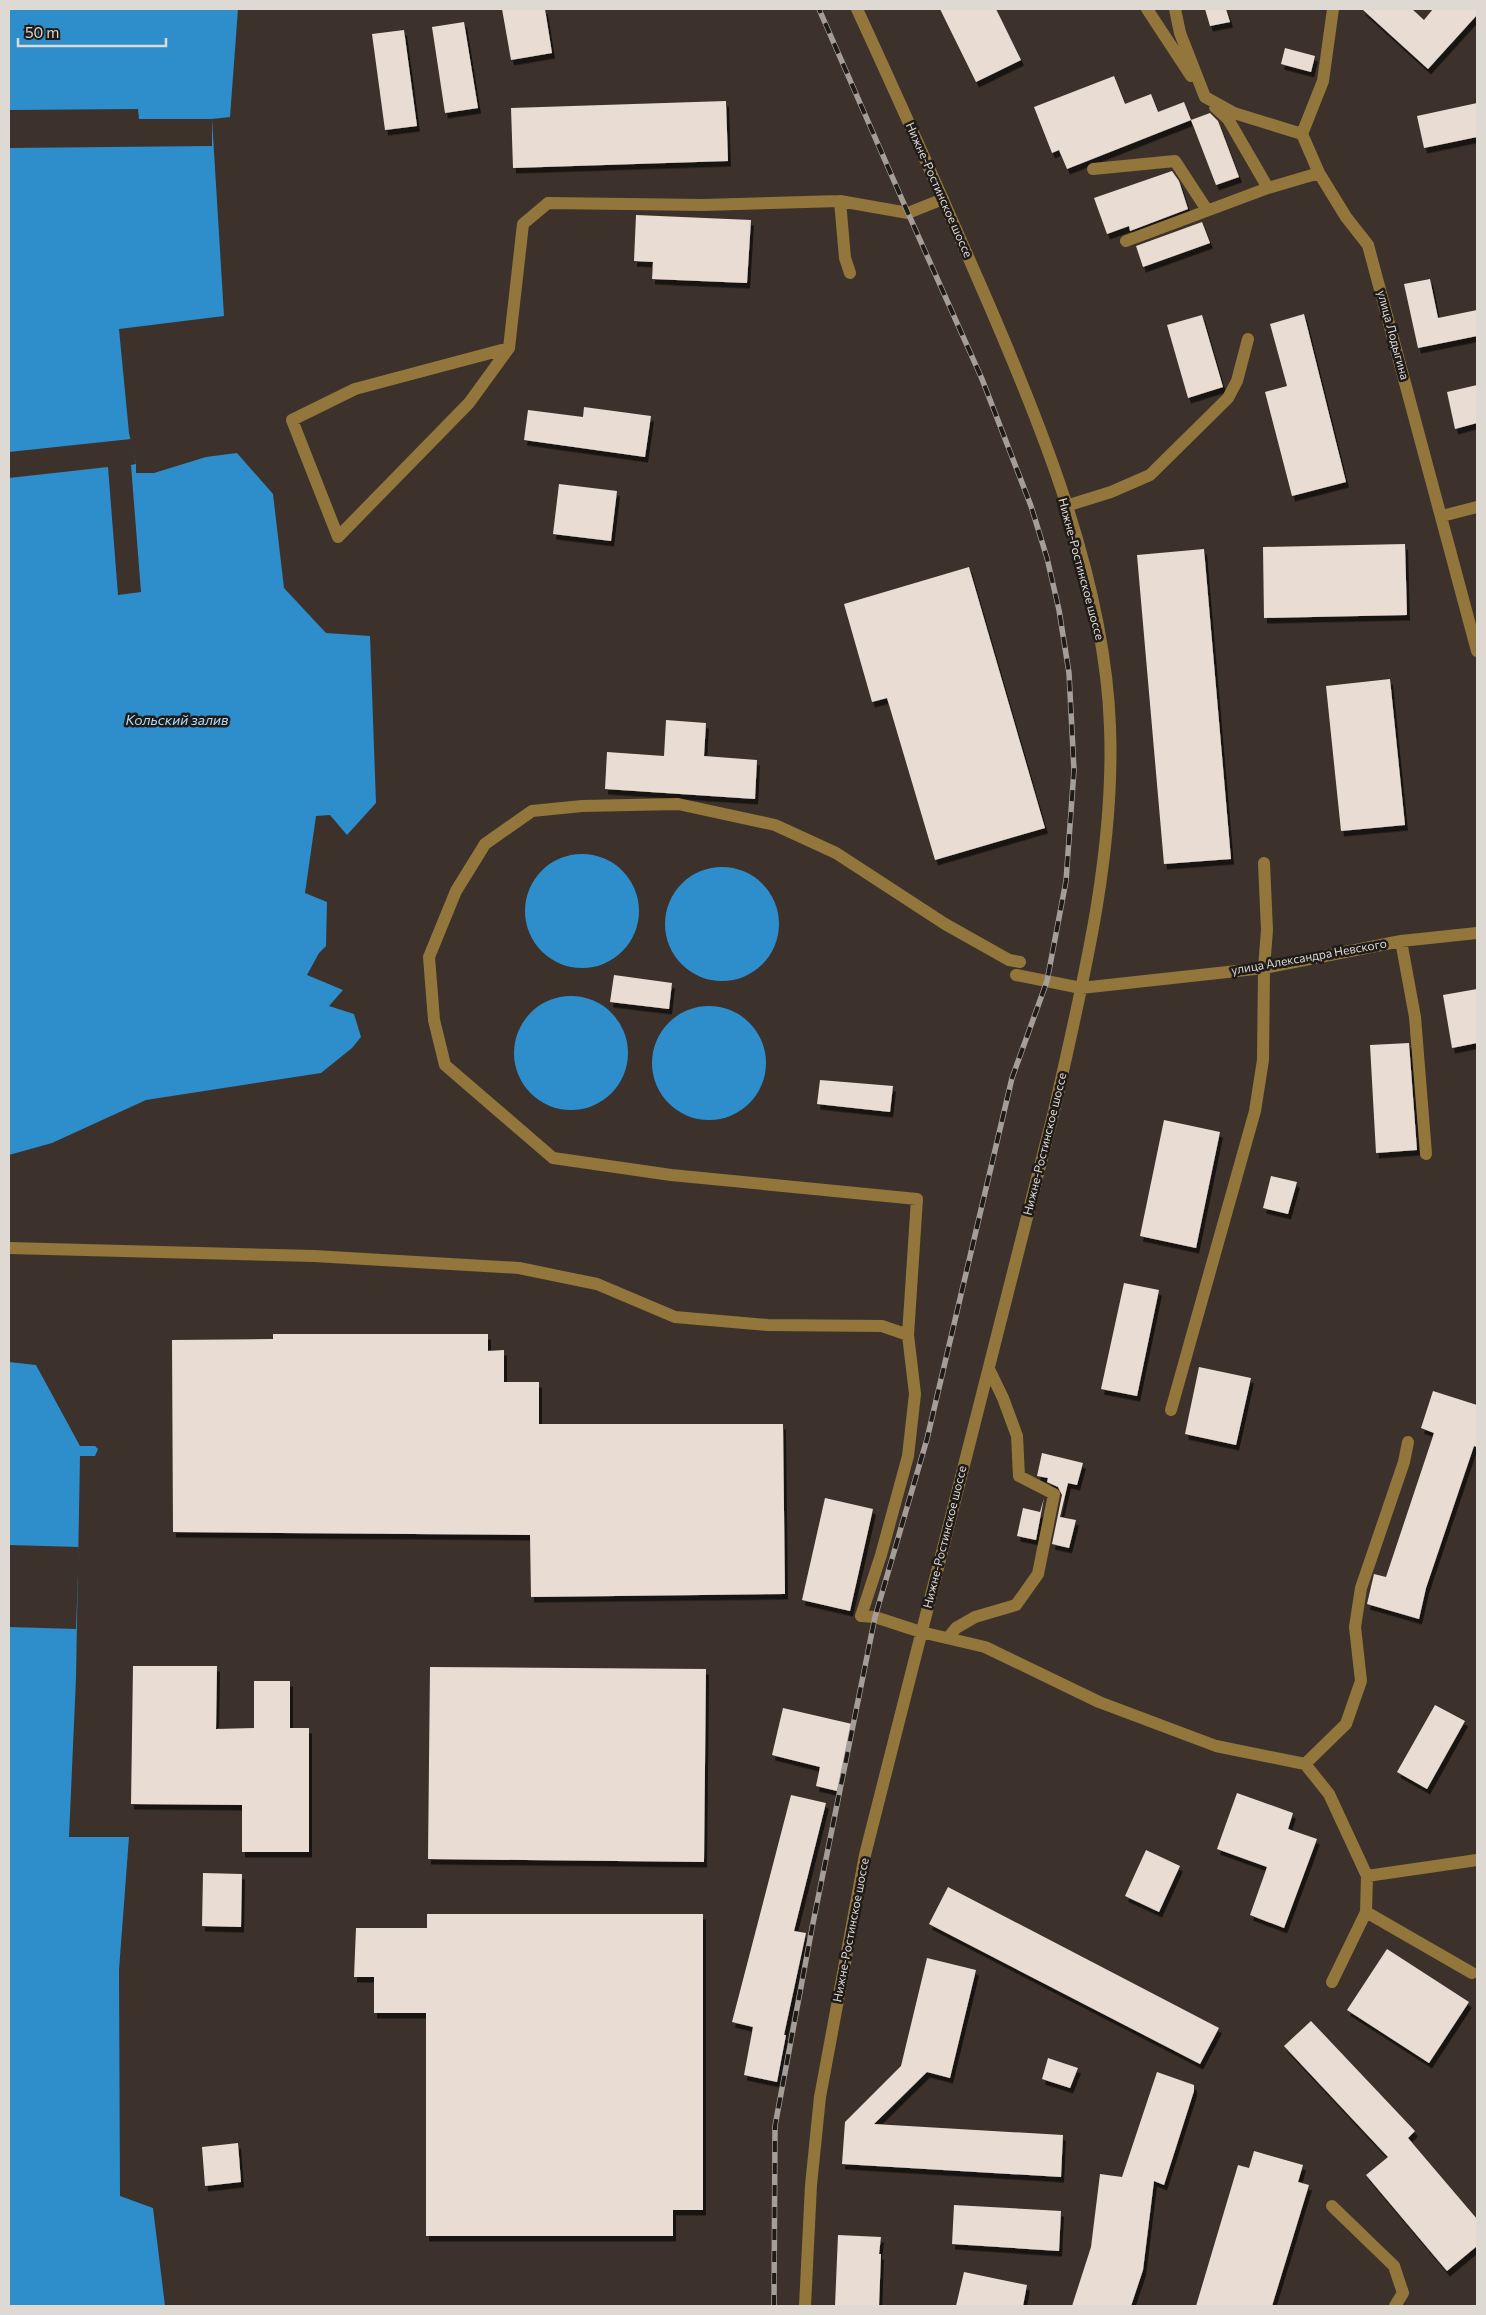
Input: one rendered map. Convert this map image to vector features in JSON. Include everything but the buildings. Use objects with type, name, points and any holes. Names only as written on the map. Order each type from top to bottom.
[{"type":"street","name":"Нижне-Ростинское шоссе","points":[[805,2306],[811,2185],[820,2097],[865,1855],[1054,1111],[1081,988],[1097,901],[1110,768],[1110,729],[1103,652],[1094,608],[1066,506],[1036,417],[943,198],[857,9]]},
{"type":"street","points":[[1147,9],[1205,97],[1228,119],[1268,188]]},
{"type":"street","points":[[1175,9],[1180,33],[1205,97],[1234,113],[1302,134],[1323,81],[1333,9]]},
{"type":"street","name":"улица Лодыгина","points":[[1302,134],[1319,173],[1346,217],[1368,245],[1477,651]]},
{"type":"street","points":[[1093,169],[1175,160],[1207,210]]},
{"type":"street","points":[[1126,241],[1268,188],[1319,173]]},
{"type":"street","points":[[509,348],[355,390],[292,420],[338,537],[469,403],[509,348],[524,224],[548,203],[703,205],[840,201],[908,213],[943,198]]},
{"type":"street","points":[[840,201],[845,258],[850,273]]},
{"type":"street","points":[[1066,506],[1111,492],[1150,475],[1228,398],[1237,381],[1248,339]]},
{"type":"street","points":[[1442,516],[1477,506]]},
{"type":"street","points":[[1020,962],[1009,960],[945,924],[836,853],[776,825],[678,804],[582,806],[532,812],[484,844],[456,891],[429,957],[434,1020],[445,1065],[553,1158],[671,1175],[917,1199],[908,1335],[915,1394],[908,1456],[881,1555],[861,1616],[875,1617],[921,1632],[985,1647],[1099,1702],[1216,1746],[1305,1764],[1329,1794],[1367,1876],[1366,1912],[1332,1982]]},
{"type":"street","points":[[1171,1410],[1255,1111],[1263,1060],[1264,968],[1267,930],[1264,863]]},
{"type":"street","name":"улица Александра Невского","points":[[1016,975],[1081,988],[1264,968],[1401,941],[1477,933]]},
{"type":"street","points":[[1401,941],[1415,1018],[1426,1154]]},
{"type":"street","points":[[9,1248],[314,1256],[519,1268],[597,1284],[675,1317],[768,1324],[882,1326],[908,1335]]},
{"type":"street","points":[[948,1638],[956,1628],[975,1618],[1016,1605],[1038,1574],[1054,1494],[1019,1476],[1017,1436],[1003,1398],[988,1369]]},
{"type":"street","points":[[1305,1764],[1346,1724],[1361,1681],[1355,1627],[1362,1588],[1404,1462],[1408,1442]]},
{"type":"street","points":[[1367,1876],[1477,1860]]},
{"type":"street","points":[[1366,1912],[1472,1973]]},
{"type":"street","points":[[1332,2206],[1394,2266],[1403,2293],[1394,2306]]},
{"type":"water","name":"Кольский залив","points":[[9,9],[238,9],[230,117],[212,119],[224,316],[119,329],[129,433],[136,464],[136,473],[154,473],[206,457],[237,453],[273,494],[284,588],[326,633],[370,636],[376,803],[347,835],[330,815],[316,816],[305,893],[327,902],[326,946],[319,953],[307,975],[343,990],[329,1006],[354,1014],[361,1037],[352,1048],[321,1073],[146,1100],[52,1143],[9,1155]]},
{"type":"water","points":[[582,854],[604,858],[614,863],[630,879],[635,889],[639,911],[635,933],[630,943],[614,959],[604,964],[582,968],[560,964],[550,959],[534,943],[529,933],[525,911],[529,889],[534,879],[550,863],[560,858]]},
{"type":"water","points":[[722,867],[744,871],[754,876],[770,892],[775,902],[779,924],[775,946],[770,956],[754,972],[744,977],[722,981],[700,977],[690,972],[674,956],[669,946],[665,924],[669,902],[674,892],[690,876],[700,871]]},
{"type":"water","points":[[571,996],[593,1000],[603,1005],[619,1021],[624,1031],[628,1053],[624,1075],[619,1085],[603,1101],[593,1106],[571,1110],[549,1106],[539,1101],[523,1085],[518,1075],[514,1053],[518,1031],[523,1021],[539,1005],[549,1000]]},
{"type":"water","points":[[709,1006],[731,1010],[741,1015],[757,1031],[762,1041],[766,1063],[762,1085],[757,1095],[741,1111],[731,1116],[709,1120],[687,1116],[677,1111],[661,1095],[656,1085],[652,1063],[656,1041],[661,1031],[677,1015],[687,1010]]},
{"type":"water","points":[[9,1362],[36,1365],[80,1446],[95,1446],[98,1449],[95,1456],[80,1456],[76,1678],[69,1837],[129,1837],[119,1970],[120,2196],[153,2208],[165,2306],[9,2306]]},
{"type":"pier","points":[[138,109],[139,119],[212,119],[212,146],[9,148],[9,110]]},
{"type":"pier","points":[[131,439],[136,464],[131,465],[141,592],[118,595],[108,467],[9,478],[9,452]]},
{"type":"pier","points":[[9,1545],[79,1547],[76,1629],[9,1627]]},
{"type":"railway","points":[[774,2306],[775,2126],[812,1928],[875,1617],[927,1439],[1012,1078],[1047,981],[1066,881],[1074,770],[1069,673],[1059,610],[1047,558],[1031,506],[982,379],[819,9]]}]
